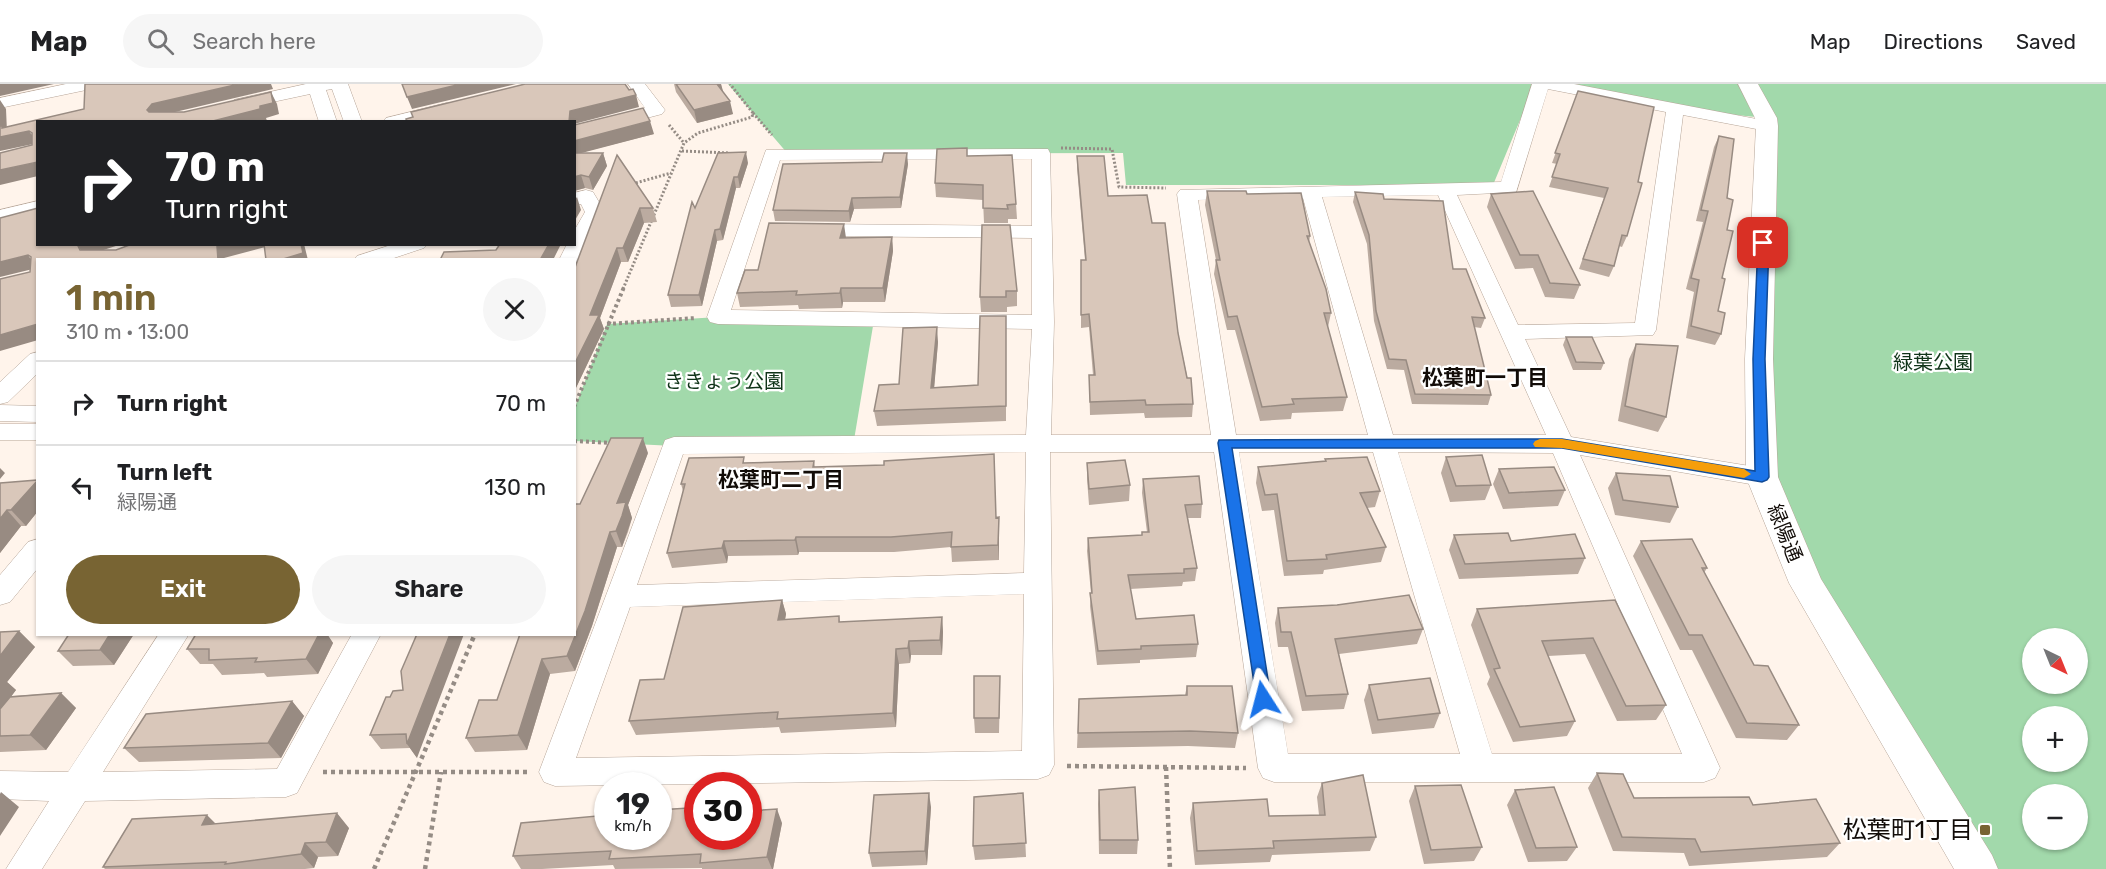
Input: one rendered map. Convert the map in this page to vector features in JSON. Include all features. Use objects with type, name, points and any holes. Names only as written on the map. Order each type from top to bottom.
[{"type":"street","points":[[0,103],[92,84]]},
{"type":"street","points":[[339,84],[352,120]]},
{"type":"street","points":[[576,131],[656,110],[636,84]]},
{"type":"street","points":[[1445,190],[1562,444],[1704,768],[1274,768],[1187,194],[1509,188],[1541,84]]},
{"type":"street","points":[[1547,84],[1767,126]]},
{"type":"street","name":"緑陽通","points":[[1748,84],[1766,118],[1767,126],[1759,359],[1762,477],[1806,583],[1977,869]]},
{"type":"street","points":[[223,108],[321,85],[328,120]]},
{"type":"street","points":[[400,120],[458,105]]},
{"type":"street","points":[[1509,332],[1645,330],[1675,109]]},
{"type":"street","points":[[1042,322],[718,316],[773,154],[1041,153],[1042,322],[1038,443],[1038,765],[555,772],[674,446],[1038,443],[1562,444],[1762,477]]},
{"type":"street","points":[[1311,192],[1383,445],[1480,768]]},
{"type":"street","points":[[570,258],[595,212],[580,198]]},
{"type":"street","points":[[0,216],[36,207]]},
{"type":"street","points":[[748,229],[771,229]]},
{"type":"street","points":[[795,230],[1041,232]]},
{"type":"street","points":[[0,396],[36,361]]},
{"type":"street","points":[[0,413],[36,414]]},
{"type":"street","points":[[0,432],[36,432]]},
{"type":"street","points":[[0,594],[36,551]]},
{"type":"street","points":[[621,596],[1038,583]]},
{"type":"street","points":[[22,869],[174,636]]},
{"type":"street","points":[[0,786],[286,783],[366,636]]},
{"type":"path","points":[[576,402],[684,143],[698,133],[752,117],[753,113],[730,84]]},
{"type":"path","points":[[1041,153],[1054,148],[1112,149],[1119,187],[1165,188],[1187,194]]},
{"type":"path","points":[[682,151],[773,154]]},
{"type":"path","points":[[580,198],[672,173]]},
{"type":"path","points":[[607,324],[718,316]]},
{"type":"path","points":[[576,441],[619,444]]},
{"type":"path","points":[[375,869],[474,636]]},
{"type":"path","points":[[1038,765],[1274,768]]},
{"type":"path","points":[[1166,767],[1170,869]]},
{"type":"path","points":[[292,771],[555,772]]},
{"type":"path","points":[[425,869],[441,772]]},
{"type":"green space","points":[[728,84],[1535,84],[1493,185],[1126,185],[1123,153],[788,154]]},
{"type":"green space","name":"緑葉公園","points":[[1562,84],[2106,84],[2106,869],[1977,869],[1762,477],[1766,118],[1726,114]]},
{"type":"green space","name":"ききょう公園","points":[[718,317],[874,320],[853,446],[674,446],[576,441],[576,404],[607,324]]},
{"type":"building","points":[[85,84],[239,84],[152,104],[147,110],[149,112],[184,112],[271,92],[273,103],[260,106],[260,109],[217,120],[37,120],[84,109]]},
{"type":"building","points":[[402,84],[461,84],[407,97]]},
{"type":"building","points":[[525,84],[625,84],[629,90],[633,89],[636,95],[570,111],[569,120],[406,120],[413,117],[411,112]]},
{"type":"building","points":[[676,84],[717,84],[730,101],[694,110]]},
{"type":"building","points":[[1578,91],[1654,107],[1638,182],[1642,183],[1627,236],[1622,235],[1614,266],[1583,259],[1608,188],[1552,177],[1560,154],[1555,153]]},
{"type":"building","points":[[643,108],[650,121],[576,140],[576,125]]},
{"type":"building","points":[[36,120],[36,162],[0,170],[0,153],[32,145],[32,133],[29,131],[0,137],[0,126],[2,125],[2,128]]},
{"type":"building","points":[[1719,136],[1734,139],[1727,198],[1733,200],[1727,230],[1733,231],[1722,278],[1725,279],[1718,311],[1725,313],[1721,334],[1691,326],[1699,280],[1691,278],[1708,211],[1701,210]]},
{"type":"building","points":[[967,148],[967,156],[1012,155],[1016,204],[1007,205],[1008,209],[983,208],[983,185],[935,183],[937,149]]},
{"type":"building","points":[[746,152],[738,177],[734,177],[720,229],[715,230],[699,295],[668,295],[692,202],[695,208],[718,153]]},
{"type":"building","points":[[576,153],[603,153],[589,177],[576,176]]},
{"type":"building","points":[[884,153],[907,153],[900,197],[852,198],[849,211],[773,210],[783,164],[882,162]]},
{"type":"building","points":[[617,155],[653,208],[640,208],[623,248],[617,248],[590,315],[599,315],[576,361],[576,265]]},
{"type":"building","points":[[1077,156],[1104,156],[1108,196],[1147,195],[1152,223],[1165,223],[1178,333],[1187,378],[1191,378],[1193,404],[1146,405],[1145,400],[1090,402],[1089,375],[1095,375],[1089,314],[1081,315],[1081,260],[1086,260]]},
{"type":"building","points":[[1207,191],[1246,191],[1247,194],[1301,193],[1310,236],[1307,236],[1326,289],[1331,313],[1324,313],[1347,397],[1292,399],[1294,404],[1262,407],[1237,316],[1228,317],[1216,260],[1220,260]]},
{"type":"building","points":[[1533,191],[1580,285],[1550,283],[1538,255],[1520,255],[1491,194]]},
{"type":"building","points":[[1355,192],[1383,194],[1384,199],[1443,201],[1453,269],[1466,269],[1485,318],[1472,317],[1491,395],[1415,394],[1406,360],[1389,359],[1376,311],[1369,235]]},
{"type":"building","points":[[36,209],[36,246],[78,246],[80,250],[116,250],[127,246],[217,246],[218,258],[36,258],[36,325],[0,335],[0,279],[30,272],[31,257],[28,255],[0,262],[0,218]]},
{"type":"building","points":[[769,223],[844,224],[840,238],[892,237],[883,288],[841,288],[840,293],[796,295],[797,291],[737,293],[745,270],[758,270]]},
{"type":"building","points":[[982,225],[1010,225],[1017,291],[1006,291],[1006,297],[980,297]]},
{"type":"building","points":[[264,246],[301,246],[303,253],[287,258],[266,258]]},
{"type":"building","points":[[499,246],[548,246],[541,258],[441,258],[444,252],[496,250]]},
{"type":"building","points":[[980,316],[1006,316],[1006,406],[874,411],[879,385],[899,384],[903,328],[937,327],[931,388],[978,385]]},
{"type":"building","points":[[1566,337],[1592,337],[1604,363],[1576,362]]},
{"type":"building","points":[[1636,344],[1678,346],[1666,417],[1625,406]]},
{"type":"building","points":[[611,438],[643,438],[617,503],[626,502],[622,516],[616,531],[610,532],[576,634],[576,504],[580,504]]},
{"type":"building","points":[[994,454],[996,518],[999,517],[998,545],[951,547],[952,532],[891,537],[796,537],[795,540],[724,541],[722,548],[667,553],[685,484],[681,484],[689,458],[744,457],[743,463],[814,461],[813,467],[884,465],[884,461]]},
{"type":"building","points":[[1482,455],[1491,485],[1456,486],[1446,457]]},
{"type":"building","points":[[1367,457],[1380,491],[1360,493],[1386,547],[1326,555],[1327,559],[1287,561],[1277,494],[1265,495],[1258,467],[1326,461],[1325,459]]},
{"type":"building","points":[[1125,460],[1130,485],[1089,489],[1087,463]]},
{"type":"building","points":[[1554,467],[1565,490],[1509,493],[1499,469]]},
{"type":"building","points":[[1616,473],[1670,476],[1678,507],[1623,500]]},
{"type":"building","points":[[1199,476],[1202,504],[1185,505],[1197,568],[1184,569],[1184,573],[1128,575],[1136,619],[1194,615],[1198,644],[1141,646],[1141,649],[1098,651],[1090,593],[1092,593],[1088,538],[1142,535],[1142,532],[1149,532],[1143,479]]},
{"type":"building","points":[[36,480],[11,510],[7,510],[0,519],[0,483]]},
{"type":"building","points":[[1508,533],[1511,541],[1575,534],[1585,558],[1465,564],[1454,535]]},
{"type":"building","points":[[1692,539],[1707,568],[1702,568],[1754,665],[1768,666],[1799,725],[1747,723],[1702,635],[1689,635],[1641,541]]},
{"type":"building","points":[[1409,595],[1423,629],[1335,639],[1348,694],[1306,696],[1291,632],[1281,632],[1278,608],[1337,605]]},
{"type":"building","points":[[782,600],[778,620],[839,616],[839,622],[942,617],[940,640],[909,641],[908,648],[896,649],[893,713],[777,719],[778,712],[629,721],[640,680],[664,679],[683,607]]},
{"type":"building","points":[[1615,600],[1666,705],[1626,706],[1593,638],[1542,641],[1575,721],[1520,727],[1494,669],[1500,668],[1477,609]]},
{"type":"building","points":[[19,631],[0,656],[0,632]]},
{"type":"building","points":[[68,636],[109,636],[100,650],[58,651]]},
{"type":"building","points":[[195,636],[318,636],[306,659],[255,662],[257,658],[209,660],[209,649],[187,649]]},
{"type":"building","points":[[416,636],[449,636],[407,744],[406,734],[370,735],[386,697],[390,697],[393,691],[403,690],[401,671]]},
{"type":"building","points":[[519,636],[575,636],[567,656],[542,659],[518,735],[466,738],[479,700],[497,700]]},
{"type":"building","points":[[974,676],[1000,676],[999,718],[974,718]]},
{"type":"building","points":[[1430,678],[1440,713],[1378,720],[1369,685]]},
{"type":"building","points":[[1187,686],[1232,686],[1238,733],[1190,731],[1078,733],[1079,699],[1187,695]]},
{"type":"building","points":[[61,693],[30,735],[0,736],[0,709],[10,697]]},
{"type":"building","points":[[292,701],[268,743],[124,748],[146,714]]},
{"type":"building","points":[[1597,773],[1623,774],[1634,798],[1749,797],[1753,805],[1816,799],[1840,843],[1701,852],[1695,839],[1622,837]]},
{"type":"building","points":[[1363,775],[1376,837],[1273,841],[1274,848],[1197,851],[1193,803],[1267,799],[1269,816],[1325,815],[1322,783]]},
{"type":"building","points":[[1461,785],[1482,847],[1431,850],[1415,786]]},
{"type":"building","points":[[1135,787],[1138,840],[1100,840],[1099,790]]},
{"type":"building","points":[[1554,787],[1577,847],[1536,848],[1515,790]]},
{"type":"building","points":[[929,793],[925,851],[869,853],[874,795]]},
{"type":"building","points":[[1023,793],[1026,843],[973,846],[974,797]]},
{"type":"building","points":[[684,808],[684,850],[762,850],[762,810],[777,809],[767,857],[700,863],[701,854],[609,859],[611,851],[513,856],[521,823],[594,816],[594,850],[672,850],[672,809]]},
{"type":"building","points":[[337,813],[326,842],[305,843],[301,854],[225,864],[226,862],[103,867],[132,819],[207,815],[202,825]]},
{"type":"slow traffic","points":[[1540,444],[1562,444],[1744,474]]},
{"type":"place","name":"松葉町1丁目","points":[[1985,830]]},
{"type":"district","name":"松葉町一丁目","points":[[1485,378]]},
{"type":"district","name":"松葉町二丁目","points":[[781,480]]},
{"type":"route","points":[[1263,699],[1224,443],[1562,444],[1762,477],[1759,359],[1763,243]]}]
